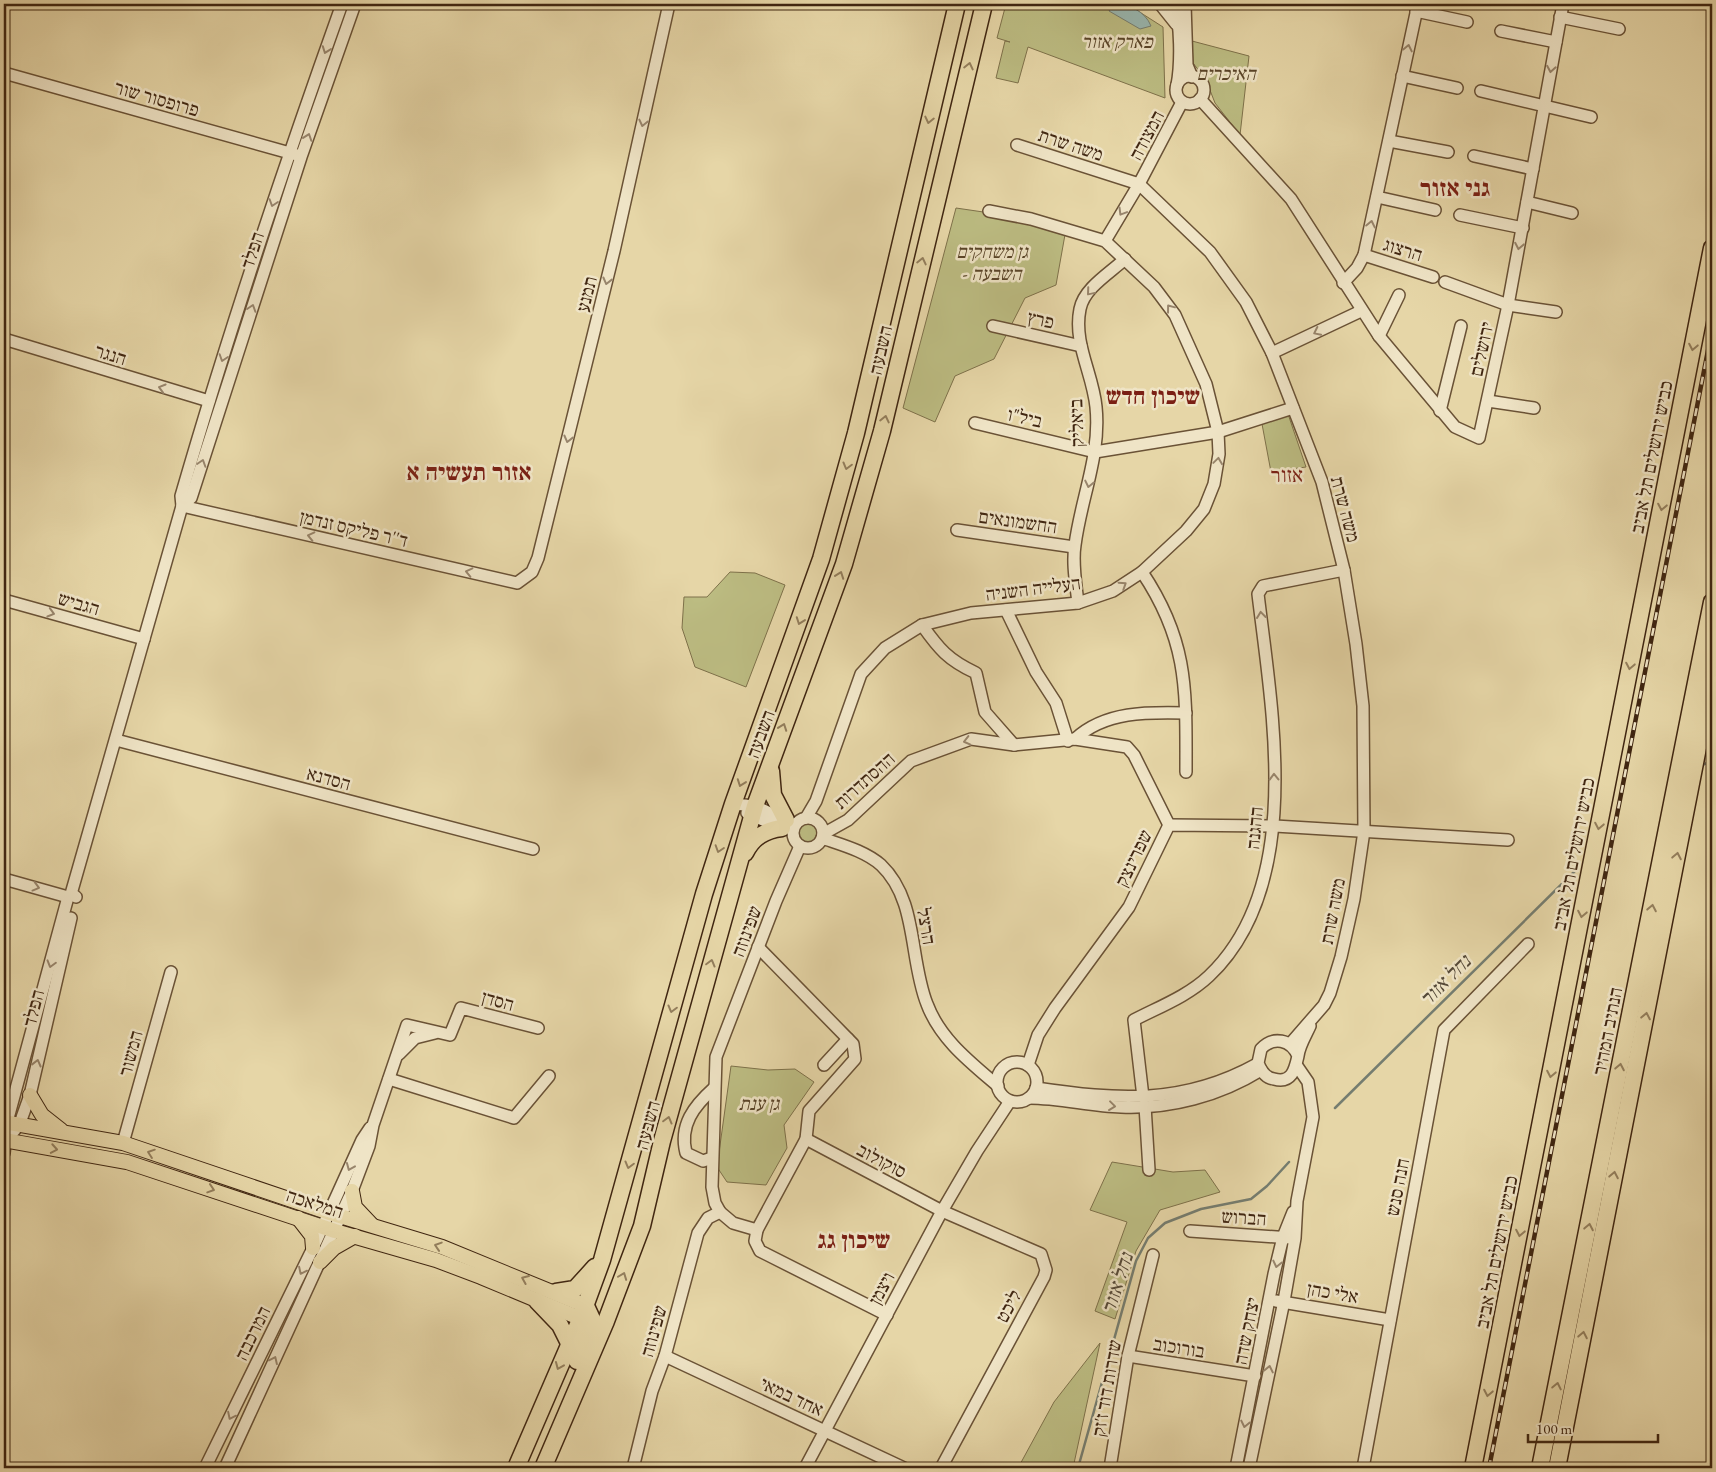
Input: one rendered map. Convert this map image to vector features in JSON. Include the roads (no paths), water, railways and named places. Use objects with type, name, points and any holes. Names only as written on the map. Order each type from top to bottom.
[{"type":"highway","name":"השבעה","points":[[591,1317],[602,1260],[704,894],[733,804],[822,559],[856,433],[957,4]]},
{"type":"highway","name":"השבעה","points":[[516,1468],[569,1343],[591,1317],[642,1226],[665,1132],[734,878],[773,754],[844,564],[882,431],[984,8]]},
{"type":"highway","name":"כביש ירושלים תל אביב","points":[[1473,1468],[1712,248]]},
{"type":"highway","name":"הנתיב המהיר","points":[[1540,1468],[1712,602]]},
{"type":"highway","points":[[1557,1468],[1712,676]]},
{"type":"highway","points":[[734,878],[744,855],[755,839],[768,831],[793,825],[776,803],[771,788],[773,754]]},
{"type":"highway","points":[[556,1292],[576,1289],[602,1260]]},
{"type":"highway","points":[[537,1301],[560,1325],[569,1343]]},
{"type":"highway","points":[[544,1464],[564,1396],[591,1317]]},
{"type":"main road","points":[[30,1095],[42,1115],[66,1133]]},
{"type":"main road","name":"המלאכה","points":[[10,1122],[123,1143],[335,1215],[450,1250],[556,1292],[591,1317]]},
{"type":"main road","name":"המלאכה","points":[[4,1144],[127,1162],[329,1229],[436,1260],[537,1301],[591,1317]]},
{"type":"main road","points":[[352,1191],[355,1207],[373,1226]]},
{"type":"main road","points":[[297,1217],[312,1236],[314,1248]]},
{"type":"main road","points":[[320,1262],[334,1248],[355,1236]]},
{"type":"street","name":"הפלד","points":[[4,1144],[71,897],[182,506],[181,496],[209,401],[289,153],[342,4]]},
{"type":"street","name":"הפלד","points":[[182,506],[191,498],[301,156],[355,4]]},
{"type":"street","name":"תמנע","points":[[517,583],[532,572],[538,558],[614,250],[669,4]]},
{"type":"street","points":[[1160,4],[1177,26]]},
{"type":"street","points":[[1174,4],[1177,26],[1177,94],[1182,102],[1192,104],[1200,99],[1203,86],[1192,77],[1187,65],[1185,4]]},
{"type":"street","name":"ירושלים","points":[[1440,411],[1454,427],[1479,438],[1523,228],[1563,4]]},
{"type":"street","name":"הרצוג","points":[[1343,283],[1357,268],[1364,255],[1417,8],[1468,22]]},
{"type":"street","points":[[1560,17],[1619,29]]},
{"type":"street","points":[[1501,31],[1556,42]]},
{"type":"street","name":"פרופסור שור","points":[[4,73],[301,156]]},
{"type":"street","points":[[1402,76],[1457,88]]},
{"type":"street","points":[[1177,85],[1183,78],[1192,77]]},
{"type":"street","points":[[1481,91],[1545,104],[1591,117]]},
{"type":"street","points":[[1200,99],[1291,199],[1361,311],[1440,411]]},
{"type":"street","name":"המצודה","points":[[1105,241],[1139,184],[1182,102]]},
{"type":"street","points":[[1389,141],[1448,152]]},
{"type":"street","name":"משה שרת","points":[[1017,146],[1139,184],[1210,252],[1246,302],[1272,353],[1322,482],[1344,570],[1356,644],[1363,706],[1364,831],[1354,899],[1341,957],[1330,993],[1313,1018],[1290,1044]]},
{"type":"street","points":[[1474,156],[1533,169]]},
{"type":"street","points":[[1377,197],[1436,210]]},
{"type":"street","points":[[1527,202],[1572,213]]},
{"type":"street","points":[[989,211],[1030,219],[1105,241]]},
{"type":"street","points":[[1460,215],[1523,228]]},
{"type":"street","name":"העלייה השניה","points":[[822,831],[815,812],[816,801],[861,674],[885,648],[922,625],[970,613],[1078,603],[1113,591],[1142,572],[1164,554],[1204,509],[1214,484],[1219,454],[1218,432],[1206,384],[1175,315],[1154,287],[1105,241]]},
{"type":"street","name":"הרצוג","points":[[1364,255],[1433,276]]},
{"type":"street","name":"ביאליק","points":[[1078,603],[1074,547],[1098,432],[1096,404],[1078,328],[1080,308],[1087,293],[1125,259]]},
{"type":"street","name":"ירושלים","points":[[1445,282],[1508,305],[1556,312]]},
{"type":"street","points":[[1379,336],[1399,295]]},
{"type":"street","points":[[1272,353],[1361,311]]},
{"type":"street","name":"פרץ","points":[[993,326],[1081,346]]},
{"type":"street","points":[[1440,411],[1461,326]]},
{"type":"street","name":"הנגר","points":[[4,339],[209,401]]},
{"type":"street","name":"ירושלים","points":[[1488,401],[1534,408]]},
{"type":"street","points":[[1095,452],[1218,432],[1293,408]]},
{"type":"street","name":"ביל\"ו","points":[[975,424],[1095,452]]},
{"type":"street","name":"ד''ר פליקס זנדמן","points":[[182,506],[517,583]]},
{"type":"street","name":"החשמונאים","points":[[957,530],[1074,547]]},
{"type":"street","name":"ההגנה","points":[[1149,1170],[1144,1102],[1134,1020],[1190,990],[1209,976],[1227,954],[1246,924],[1260,894],[1270,855],[1275,826],[1272,712],[1258,594],[1263,586],[1344,570]]},
{"type":"street","points":[[1142,572],[1159,597],[1174,633],[1180,657],[1186,713],[1186,772]]},
{"type":"street","name":"הגביש","points":[[4,600],[144,640]]},
{"type":"street","points":[[1006,610],[1036,672],[1056,703],[1072,740]]},
{"type":"street","points":[[922,625],[940,651],[955,663],[976,673],[985,712],[1014,745]]},
{"type":"street","name":"ההסתדרות","points":[[1072,740],[1086,729],[1134,714],[1186,713]]},
{"type":"street","name":"ההסתדרות","points":[[800,846],[813,848],[822,831],[848,820],[911,760],[971,739],[1014,745],[1072,740],[1127,747],[1134,755],[1169,825]]},
{"type":"street","name":"הסדנא","points":[[116,740],[533,849]]},
{"type":"street","name":"העלייה השניה","points":[[793,825],[816,801]]},
{"type":"street","points":[[733,804],[793,825],[795,840],[800,846]]},
{"type":"street","name":"הרצל","points":[[793,825],[822,831],[880,864],[892,878],[905,902],[915,959],[926,1004],[942,1032],[960,1054],[998,1086]]},
{"type":"street","name":"שפרינצק","points":[[1028,1065],[1038,1034],[1128,907],[1169,825],[1275,826],[1508,840]]},
{"type":"street","name":"שפינוזה","points":[[633,1468],[652,1391],[665,1356],[698,1233],[708,1218],[720,1212],[715,1203],[712,1187],[716,1057],[758,947],[800,846]]},
{"type":"street","points":[[4,879],[71,897]]},
{"type":"street","name":"הפלד","points":[[10,1122],[30,1095],[66,947],[71,897]]},
{"type":"street","name":"חנה סנש","points":[[1363,1468],[1444,1030],[1528,944]]},
{"type":"street","points":[[758,947],[853,1044],[855,1059],[830,1085],[810,1111],[806,1139],[757,1230],[756,1240],[760,1251],[887,1314]]},
{"type":"street","name":"המשור","points":[[123,1143],[171,972]]},
{"type":"street","name":"הסדן","points":[[335,1215],[352,1191],[369,1146],[373,1125],[407,1025],[450,1035],[461,1008],[538,1028]]},
{"type":"street","name":"משה שרת","points":[[1295,1066],[1313,1018]]},
{"type":"street","points":[[824,1065],[848,1039]]},
{"type":"street","points":[[1280,1040],[1290,1044],[1295,1066],[1280,1080],[1272,1079],[1259,1066],[1261,1049],[1266,1044],[1280,1040]]},
{"type":"street","name":"הרצל","points":[[960,1054],[1000,1073]]},
{"type":"street","points":[[1029,1098],[1036,1088],[1036,1075],[1028,1065],[1015,1062],[1003,1068],[1000,1073],[998,1086],[1000,1092],[1010,1101],[1046,1098],[1121,1107],[1184,1093],[1232,1078],[1259,1066]]},
{"type":"street","name":"יצחק שדה","points":[[1236,1468],[1270,1300],[1289,1238],[1313,1117],[1310,1090],[1295,1066]]},
{"type":"street","points":[[388,1079],[514,1118],[549,1076]]},
{"type":"street","points":[[712,1158],[703,1161],[686,1153],[682,1139],[695,1106],[714,1088]]},
{"type":"street","points":[[1036,1088],[1144,1102]]},
{"type":"street","name":"ויצמן","points":[[805,1468],[942,1211],[977,1151],[1010,1101]]},
{"type":"street","name":"הסדן","points":[[335,1215],[362,1140],[373,1125]]},
{"type":"street","name":"סוקולוב","points":[[806,1139],[942,1211]]},
{"type":"street","name":"ליכט","points":[[940,1468],[1044,1277],[1046,1270],[1041,1254],[942,1211]]},
{"type":"street","points":[[720,1212],[733,1223],[757,1230]]},
{"type":"street","name":"המרכבה","points":[[225,1468],[320,1262],[335,1215]]},
{"type":"street","name":"המרכבה","points":[[205,1468],[314,1248],[329,1229]]},
{"type":"street","name":"הברוש","points":[[1190,1231],[1289,1238]]},
{"type":"street","name":"יצחק שדה","points":[[1249,1468],[1284,1302],[1289,1238]]},
{"type":"street","name":"שדרות דוד ז'זק","points":[[1110,1468],[1128,1356],[1153,1256]]},
{"type":"street","name":"אלי כהן","points":[[1270,1300],[1390,1320]]},
{"type":"street","name":"אחד במאי","points":[[665,1356],[904,1468]]},
{"type":"street","name":"בורוכוב","points":[[1128,1356],[1255,1376]]},
{"type":"water","points":[[1113,4],[1125,5],[1136,9],[1145,16],[1151,26],[1140,29],[1109,11]]},
{"type":"waterway","name":"נחל אזור","points":[[1702,765],[1712,761]]},
{"type":"waterway","name":"נחל אזור","points":[[1335,1108],[1575,871]]},
{"type":"waterway","name":"נחל אזור","points":[[1078,1468],[1136,1261],[1148,1238],[1165,1223],[1201,1209],[1251,1199],[1267,1186],[1289,1162]]},
{"type":"railway","points":[[1489,1468],[1712,330]]},
{"type":"district","name":"גני אזור","points":[[1455,188]]},
{"type":"district","name":"שיכון חדש","points":[[1153,396]]},
{"type":"district","name":"אזור תעשיה א","points":[[469,472]]},
{"type":"district","name":"אזור","points":[[1287,475]]},
{"type":"district","name":"שיכון גג","points":[[854,1240]]},
{"type":"park label","name":"פארק אזור","points":[[1117,41]]},
{"type":"park label","name":"האיכרים","points":[[1226,73]]},
{"type":"park label","name":"גן משחקים - השבעה","points":[[992,262]]},
{"type":"park label","name":"גן ענת","points":[[759,1103]]}]
